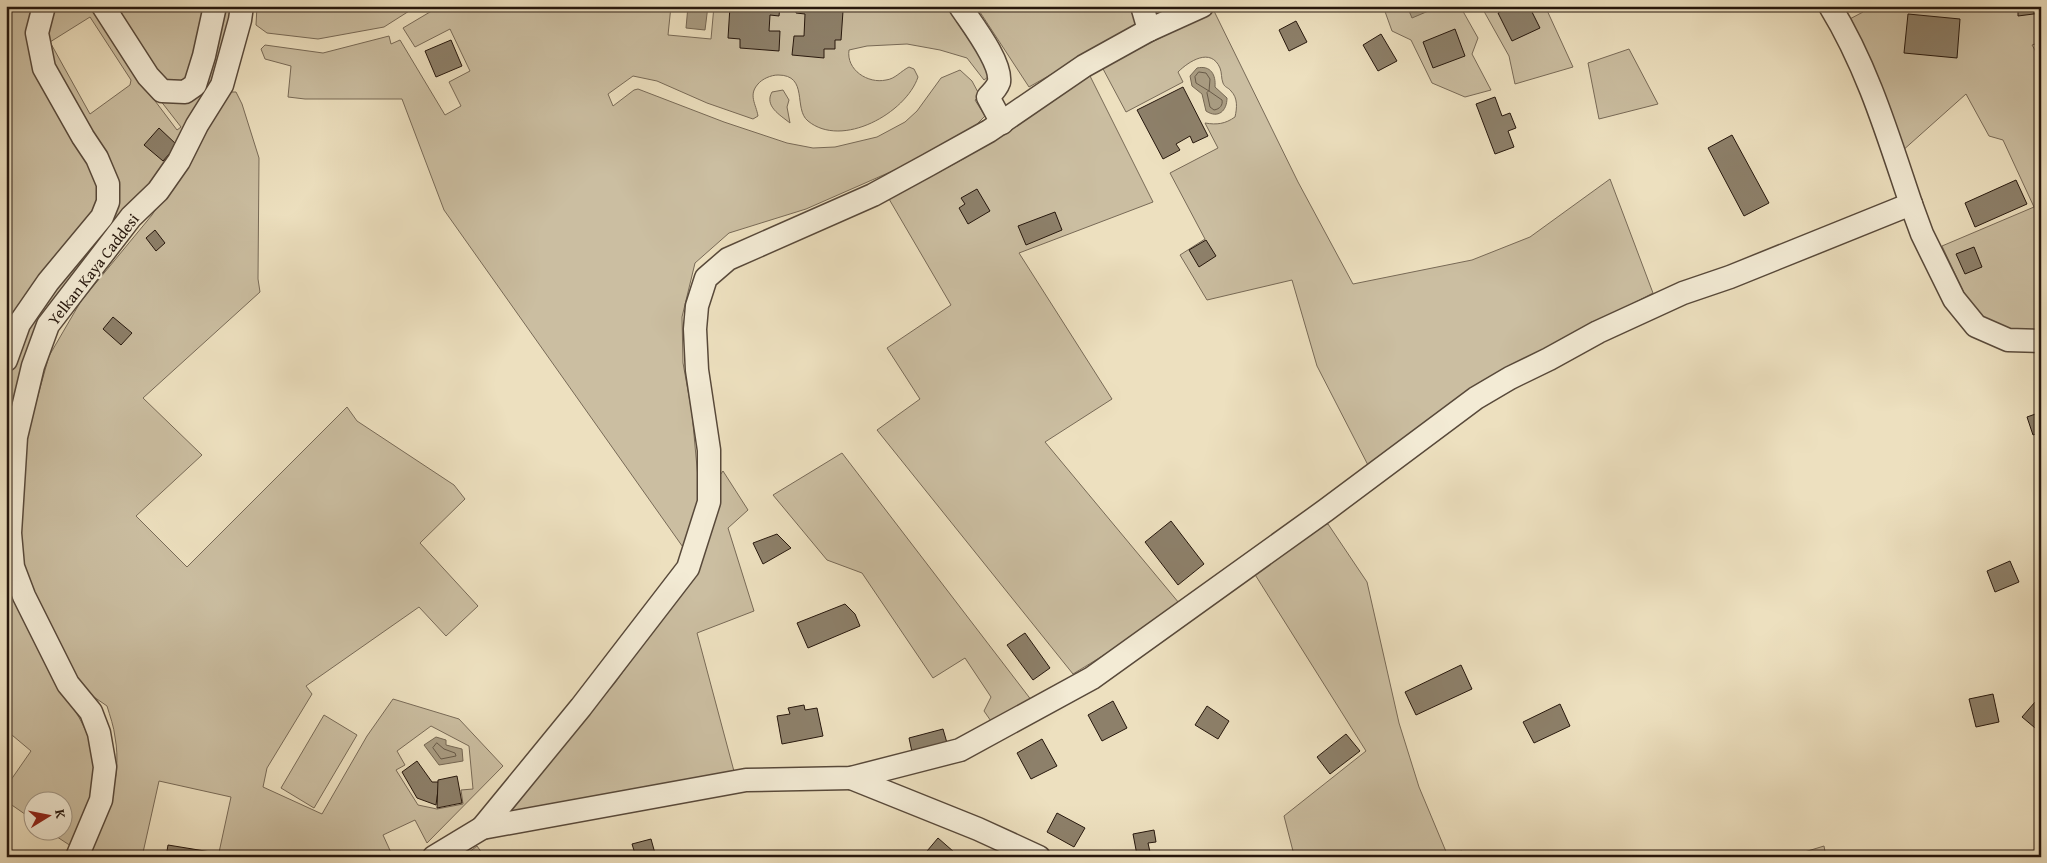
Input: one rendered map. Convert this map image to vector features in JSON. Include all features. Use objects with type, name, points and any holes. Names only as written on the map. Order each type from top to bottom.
[{"type":"street","points":[[6,360],[19,324],[48,282],[102,217],[108,202],[108,184],[97,158],[44,68],[37,33],[44,6]]},
{"type":"street","points":[[103,6],[148,76],[162,91],[185,92],[195,85],[216,6]]},
{"type":"street","name":"Yelkan Kaya Caddesi","points":[[77,857],[101,800],[106,767],[99,733],[92,712],[68,684],[24,596],[13,567],[10,533],[16,437],[33,366],[48,325],[131,217],[158,191],[179,161],[197,125],[222,85],[242,6]]},
{"type":"street","points":[[960,6],[997,65],[999,82],[994,92],[988,97],[1002,123]]},
{"type":"street","points":[[1142,6],[1149,30]]},
{"type":"street","points":[[434,857],[482,828],[581,707],[688,568],[710,502],[709,450],[697,370],[695,329],[697,306],[706,278],[728,259],[873,195],[1002,123],[1084,66],[1149,30],[1202,6]]},
{"type":"street","points":[[1830,6],[1849,37],[1878,103],[1910,204],[1922,234],[1954,298],[1976,326],[2008,340],[2041,341]]},
{"type":"street","points":[[482,828],[746,780],[851,778],[960,750],[1092,678],[1476,398],[1510,378],[1549,360],[1598,332],[1683,293],[1730,277],[1910,204]]},
{"type":"street","points":[[851,778],[978,829],[1039,857]]},
{"type":"shaded area","points":[[6,6],[37,6],[33,29],[93,160],[102,203],[6,344]]},
{"type":"shaded area","points":[[56,6],[93,6],[137,77],[177,130],[181,127],[160,100],[179,100],[218,6],[232,6],[220,56],[210,86],[155,186],[140,193],[131,208],[76,277],[6,460],[6,375],[14,353],[29,321],[112,211],[45,50],[49,10]],"holes":[[[90,17],[131,80],[130,85],[90,114],[50,42]]]},
{"type":"shaded area","points":[[110,6],[209,6],[191,80],[163,84]]},
{"type":"shaded area","points":[[257,6],[417,6],[384,27],[318,39],[267,33],[256,25]]},
{"type":"shaded area","points":[[440,6],[671,6],[668,35],[711,39],[714,6],[941,6],[943,10],[948,9],[992,74],[984,80],[967,58],[940,50],[907,44],[867,46],[849,50],[851,64],[866,78],[879,81],[889,79],[909,67],[914,69],[918,77],[901,103],[887,114],[855,129],[838,131],[822,129],[808,121],[801,109],[797,86],[794,80],[788,76],[772,76],[758,84],[753,96],[758,116],[753,119],[707,103],[657,81],[633,76],[608,94],[613,106],[638,89],[724,122],[787,143],[813,148],[835,147],[877,137],[905,122],[917,111],[941,78],[960,70],[972,81],[980,96],[975,100],[985,116],[975,126],[897,169],[806,209],[729,233],[695,263],[682,317],[683,363],[692,413],[700,500],[685,550],[444,210],[402,99],[305,99],[288,97],[291,66],[265,59],[261,49],[265,45],[323,53],[389,36],[391,44],[400,40],[445,115],[461,106],[449,82],[470,71],[450,29],[415,47],[403,28]]},
{"type":"shaded area","points":[[976,6],[1131,6],[1136,26],[1029,87]]},
{"type":"shaded area","points":[[1383,6],[1460,6],[1478,38],[1472,54],[1491,90],[1465,97],[1432,83],[1411,40],[1392,31]]},
{"type":"shaded area","points":[[1481,6],[1545,6],[1573,67],[1515,84],[1509,56]]},
{"type":"shaded area","points":[[1863,6],[2041,6],[2041,42],[2032,45],[2041,60],[2041,333],[2011,335],[1975,316],[1942,246],[2034,207],[2003,140],[1989,136],[1966,94],[1901,152],[1846,21],[1863,12]]},
{"type":"shaded area","points":[[1214,11],[1298,182],[1353,284],[1472,260],[1530,237],[1610,179],[1653,293],[1607,317],[1370,469],[1317,366],[1292,280],[1207,300],[1180,255],[1205,239],[1170,173],[1218,148],[1205,123],[1224,123],[1235,117],[1236,114],[1235,97],[1224,85],[1220,68],[1216,62],[1206,57],[1194,60],[1178,72],[1183,82],[1126,112],[1102,67]]},
{"type":"shaded area","points":[[1629,49],[1658,104],[1599,119],[1588,63]]},
{"type":"shaded area","points":[[1089,74],[1153,202],[1019,253],[1112,399],[1045,442],[1179,603],[1122,644],[1073,674],[877,430],[920,399],[887,348],[951,305],[889,199],[965,158]]},
{"type":"shaded area","points":[[783,90],[789,100],[787,107],[790,123],[774,110],[770,102],[772,92]]},
{"type":"shaded area","points":[[230,92],[236,92],[242,104],[259,158],[258,279],[260,292],[143,398],[202,455],[136,516],[187,567],[347,407],[357,421],[454,485],[465,499],[420,543],[478,606],[446,636],[419,607],[306,686],[312,694],[267,768],[263,787],[322,814],[367,736],[393,699],[459,719],[503,766],[427,843],[415,820],[383,835],[393,857],[218,857],[231,797],[159,781],[142,857],[87,857],[111,798],[117,768],[117,753],[112,722],[107,706],[94,697],[69,672],[23,574],[20,525],[26,438],[49,356],[81,301],[152,215]],"holes":[[[431,726],[469,746],[473,789],[461,790],[463,804],[437,809],[418,805],[396,770],[405,765],[397,751]]]},
{"type":"shaded area","points":[[842,453],[1032,701],[993,724],[984,711],[991,697],[965,658],[933,678],[862,573],[827,560],[773,495]]},
{"type":"shaded area","points":[[723,471],[748,510],[728,528],[754,611],[697,633],[735,775],[513,814],[507,808],[615,683],[694,573],[718,478]]},
{"type":"shaded area","points":[[1328,524],[1367,582],[1399,723],[1419,787],[1447,854],[1462,851],[1467,857],[1282,857],[1294,855],[1284,816],[1366,751],[1254,573],[1313,527]]},
{"type":"shaded area","points":[[6,566],[47,658],[84,726],[91,745],[94,769],[92,789],[71,846],[62,840],[72,840],[72,790],[22,790],[22,812],[6,801],[6,787],[31,751],[6,730]]},
{"type":"shaded area","points":[[324,715],[357,735],[314,808],[281,788]]},
{"type":"shaded area","points":[[477,846],[485,857],[463,857]]},
{"type":"shaded area","points":[[1824,846],[1826,857],[1788,857]]},
{"type":"water","points":[[688,6],[708,6],[705,30],[686,28]]},
{"type":"water","points":[[1407,6],[1440,6],[1412,18]]},
{"type":"water","points":[[1197,68],[1206,68],[1212,72],[1215,79],[1215,87],[1227,98],[1224,110],[1218,114],[1206,111],[1202,94],[1192,86],[1190,76]]},
{"type":"water","points":[[436,737],[446,740],[446,745],[462,749],[463,761],[439,765],[424,745]]},
{"type":"building","points":[[730,6],[780,6],[779,16],[770,15],[769,31],[780,31],[779,51],[740,48],[740,39],[728,38]]},
{"type":"building","points":[[796,6],[838,6],[838,10],[843,11],[841,40],[835,40],[835,49],[824,49],[824,58],[792,55],[794,36],[804,36],[805,14],[796,13]]},
{"type":"building","points":[[1511,6],[1529,6],[1540,28],[1512,41],[1498,13]]},
{"type":"building","points":[[2018,6],[2041,6],[2041,13],[2018,16]]},
{"type":"building","points":[[1908,14],[1960,19],[1957,58],[1904,53]]},
{"type":"building","points":[[1296,21],[1307,42],[1289,51],[1279,30]]},
{"type":"building","points":[[1455,29],[1465,56],[1433,68],[1423,42]]},
{"type":"building","points":[[1381,34],[1397,61],[1378,71],[1363,45]]},
{"type":"building","points":[[451,40],[462,66],[436,77],[425,51]]},
{"type":"building","points":[[1183,87],[1208,136],[1193,143],[1190,136],[1176,144],[1180,150],[1163,159],[1137,110]]},
{"type":"building","points":[[1495,97],[1502,116],[1510,113],[1516,128],[1508,131],[1514,147],[1495,154],[1476,104]]},
{"type":"building","points":[[159,128],[177,145],[163,161],[144,145]]},
{"type":"building","points":[[1732,135],[1769,203],[1744,216],[1708,148]]},
{"type":"building","points":[[2016,180],[2027,204],[1975,227],[1965,203]]},
{"type":"building","points":[[977,189],[990,211],[968,224],[959,208],[965,204],[961,198]]},
{"type":"building","points":[[1055,212],[1062,230],[1026,245],[1018,226]]},
{"type":"building","points":[[155,230],[165,243],[156,251],[146,238]]},
{"type":"building","points":[[1206,240],[1216,256],[1199,267],[1189,250]]},
{"type":"building","points":[[1974,247],[1982,267],[1965,274],[1956,254]]},
{"type":"building","points":[[113,317],[132,333],[121,345],[103,329]]},
{"type":"building","points":[[2041,412],[2041,432],[2033,435],[2027,417]]},
{"type":"building","points":[[1171,521],[1204,564],[1178,585],[1145,542]]},
{"type":"building","points":[[777,534],[791,548],[763,564],[753,543]]},
{"type":"building","points":[[2010,561],[2019,582],[1995,592],[1987,571]]},
{"type":"building","points":[[845,604],[855,614],[860,626],[808,648],[797,623]]},
{"type":"building","points":[[1025,633],[1050,668],[1033,680],[1007,645]]},
{"type":"building","points":[[1461,665],[1472,689],[1416,715],[1405,692]]},
{"type":"building","points":[[1993,694],[1999,722],[1976,727],[1969,699]]},
{"type":"building","points":[[1113,701],[1127,728],[1102,741],[1088,715]]},
{"type":"building","points":[[2035,702],[2041,707],[2041,733],[2022,717]]},
{"type":"building","points":[[1560,704],[1570,726],[1534,743],[1523,722]]},
{"type":"building","points":[[804,705],[805,710],[817,708],[823,736],[782,744],[777,716],[790,714],[788,708]]},
{"type":"building","points":[[1207,706],[1229,721],[1218,739],[1195,725]]},
{"type":"building","points":[[943,729],[947,743],[912,752],[909,738]]},
{"type":"building","points":[[1346,734],[1360,751],[1330,774],[1317,757]]},
{"type":"building","points":[[1042,739],[1057,766],[1031,779],[1017,753]]},
{"type":"building","points":[[417,761],[432,782],[439,782],[436,805],[417,798],[402,772]]},
{"type":"building","points":[[457,776],[462,803],[437,808],[438,780]]},
{"type":"building","points":[[1057,813],[1085,828],[1074,847],[1047,832]]},
{"type":"building","points":[[1154,830],[1156,842],[1148,843],[1150,852],[1137,855],[1133,834]]},
{"type":"building","points":[[938,838],[954,852],[950,857],[922,857]]},
{"type":"building","points":[[651,839],[656,857],[636,857],[632,844]]},
{"type":"building","points":[[168,845],[211,852],[210,857],[166,857]]}]
